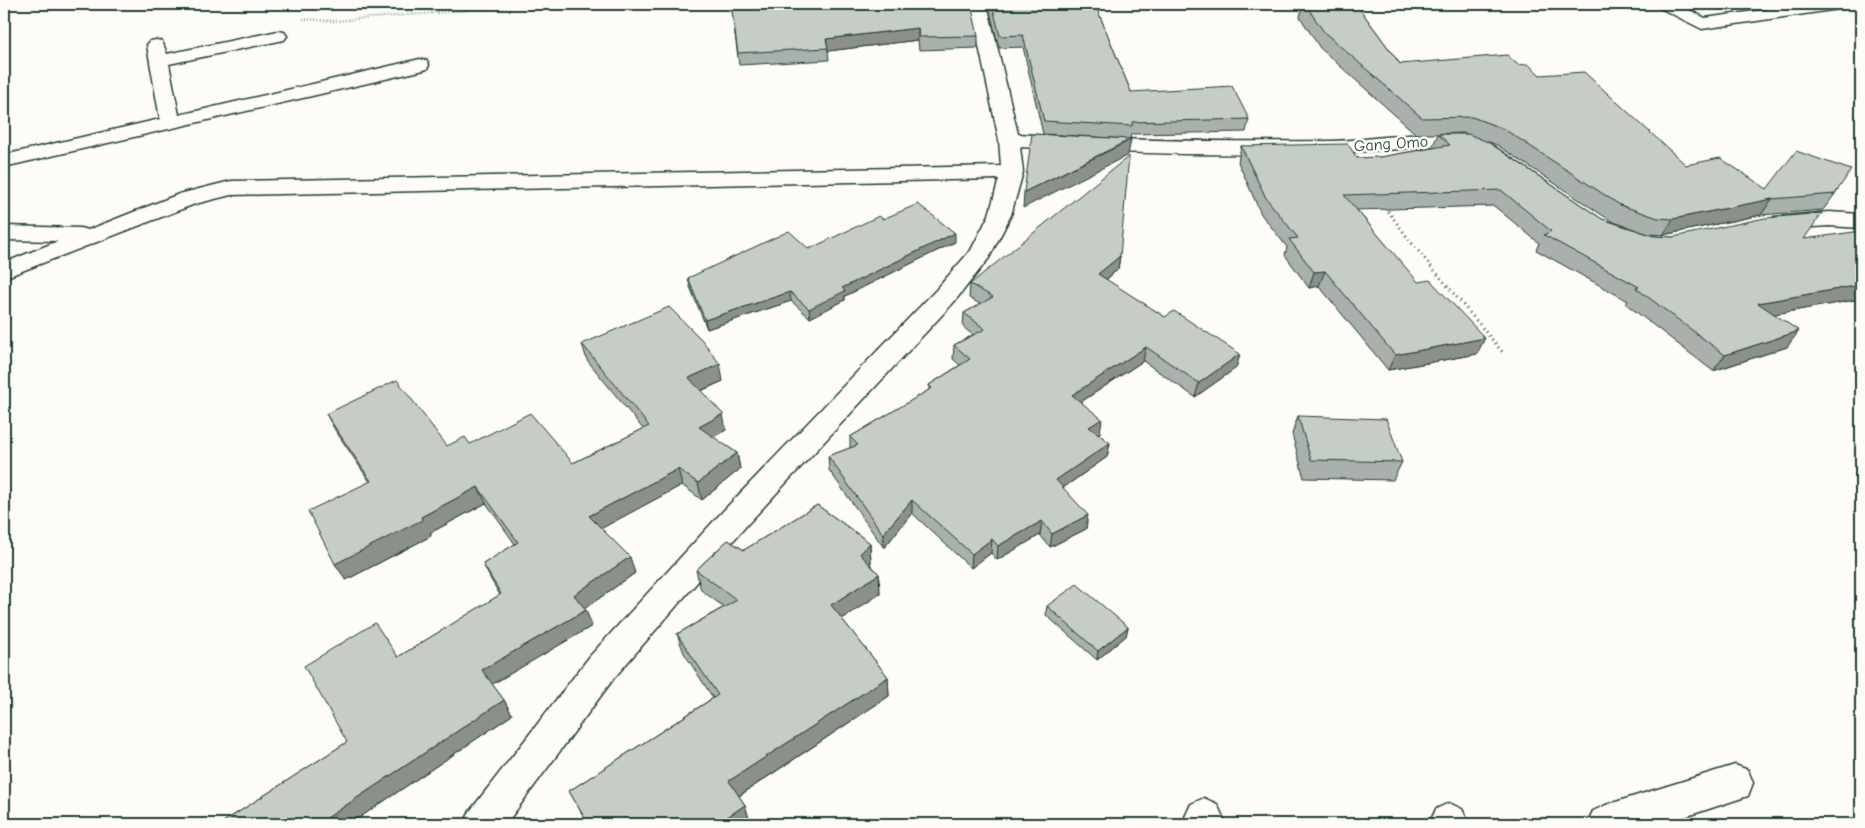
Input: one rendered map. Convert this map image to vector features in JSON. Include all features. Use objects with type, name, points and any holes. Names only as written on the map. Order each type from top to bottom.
[{"type":"street","points":[[483,824],[602,667],[735,518],[945,296],[981,253],[1000,215],[1012,172],[1009,140],[978,4]]},
{"type":"street","points":[[1666,4],[1702,24],[1839,4]]},
{"type":"street","points":[[171,122],[157,53],[278,36]]},
{"type":"street","points":[[4,161],[420,65]]},
{"type":"street","name":"Gang Omo","points":[[1009,140],[1210,150],[1339,147],[1455,140],[1474,144],[1490,151]]},
{"type":"street","points":[[4,271],[186,199],[231,188],[1012,172]]},
{"type":"street","points":[[1763,224],[1805,219],[1860,222]]},
{"type":"street","points":[[4,233],[92,235]]},
{"type":"street","points":[[1606,824],[1735,783]]},
{"type":"path","points":[[296,18],[333,21],[544,4]]},
{"type":"path","points":[[1380,202],[1504,354]]},
{"type":"building","points":[[731,4],[971,4],[978,36],[919,37],[918,28],[826,39],[828,48],[738,53]]},
{"type":"building","points":[[992,4],[1095,4],[1131,92],[1232,86],[1249,119],[1132,122],[1132,126],[1044,121],[1023,35],[1000,36]]},
{"type":"building","points":[[1305,4],[1356,4],[1400,64],[1507,55],[1518,65],[1528,64],[1540,75],[1584,72],[1686,165],[1720,158],[1767,189],[1796,151],[1851,170],[1835,194],[1772,199],[1673,219],[1658,218],[1620,205],[1504,129],[1472,117],[1422,118],[1324,32]]},
{"type":"building","points":[[1032,134],[1131,139],[1024,192]]},
{"type":"building","points":[[1438,134],[1468,134],[1488,142],[1602,219],[1654,236],[1673,237],[1765,218],[1822,213],[1804,239],[1861,231],[1861,285],[1758,303],[1799,331],[1725,355],[1636,288],[1639,287],[1544,235],[1551,231],[1501,190],[1344,195],[1418,282],[1430,280],[1485,338],[1395,355],[1325,271],[1314,272],[1289,239],[1298,238],[1266,198],[1241,146],[1348,144],[1357,158],[1380,157],[1450,145]]},
{"type":"building","points":[[1129,156],[1120,256],[1098,274],[1165,317],[1174,311],[1240,354],[1199,383],[1146,347],[1072,395],[1102,419],[1089,427],[1110,443],[1056,480],[1088,515],[1052,534],[1042,521],[998,546],[992,539],[972,554],[912,500],[883,534],[828,456],[858,445],[850,437],[932,388],[929,385],[970,359],[954,345],[985,329],[964,313],[993,297],[970,284]]},
{"type":"building","points":[[918,204],[955,233],[842,288],[845,291],[809,309],[790,292],[705,320],[688,278],[789,231],[809,249],[879,216],[883,219]]},
{"type":"building","points":[[669,307],[702,340],[720,364],[689,378],[723,414],[699,427],[737,453],[698,483],[678,469],[589,516],[630,557],[574,595],[586,610],[482,670],[504,700],[324,820],[327,824],[220,824],[347,742],[304,666],[375,623],[398,657],[501,594],[483,564],[518,542],[478,487],[421,517],[422,520],[335,564],[308,511],[371,481],[326,414],[397,380],[447,446],[465,437],[470,444],[530,413],[573,463],[649,426],[582,344]]},
{"type":"building","points":[[1298,416],[1386,419],[1402,462],[1311,460]]},
{"type":"building","points":[[817,505],[870,543],[860,554],[879,574],[831,605],[888,677],[729,781],[745,805],[717,824],[588,824],[569,791],[718,695],[677,634],[737,600],[696,570],[728,540],[744,550]]},
{"type":"building","points":[[1077,584],[1128,627],[1098,651],[1047,606]]}]
